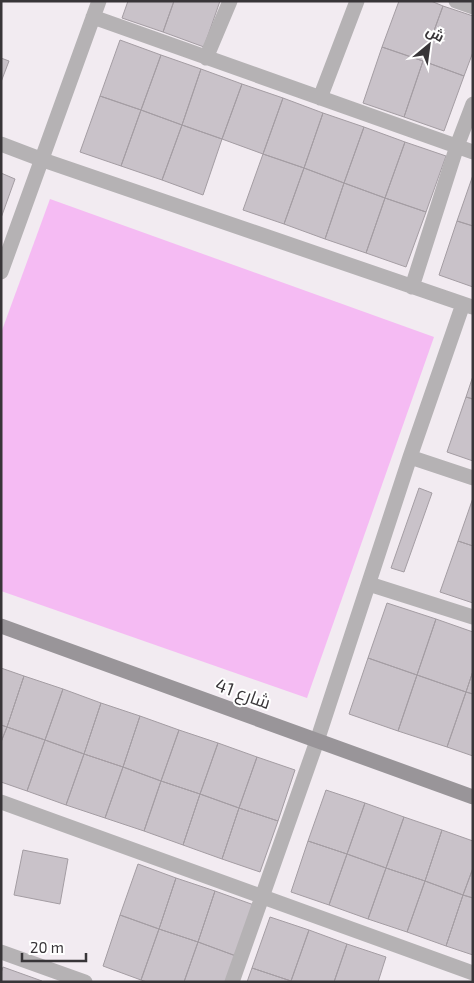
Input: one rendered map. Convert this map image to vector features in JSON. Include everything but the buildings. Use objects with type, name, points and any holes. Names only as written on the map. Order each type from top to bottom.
[{"type":"main road","name":"شارع 41","points":[[1,626],[473,797]]},
{"type":"street","points":[[1,272],[99,1]]},
{"type":"street","points":[[206,58],[230,1]]},
{"type":"street","points":[[320,98],[357,1]]},
{"type":"street","points":[[456,1],[473,7]]},
{"type":"street","points":[[93,17],[473,152]]},
{"type":"street","points":[[412,287],[457,146],[473,104]]},
{"type":"street","points":[[1,144],[42,160],[468,306],[410,457],[317,741],[232,982]]},
{"type":"street","points":[[410,457],[473,478]]},
{"type":"street","points":[[369,584],[473,617]]},
{"type":"street","points":[[1,802],[473,973]]},
{"type":"street","points":[[1,952],[85,982]]},
{"type":"shaded area","points":[[50,199],[434,337],[307,698],[1,591],[1,333]]}]
